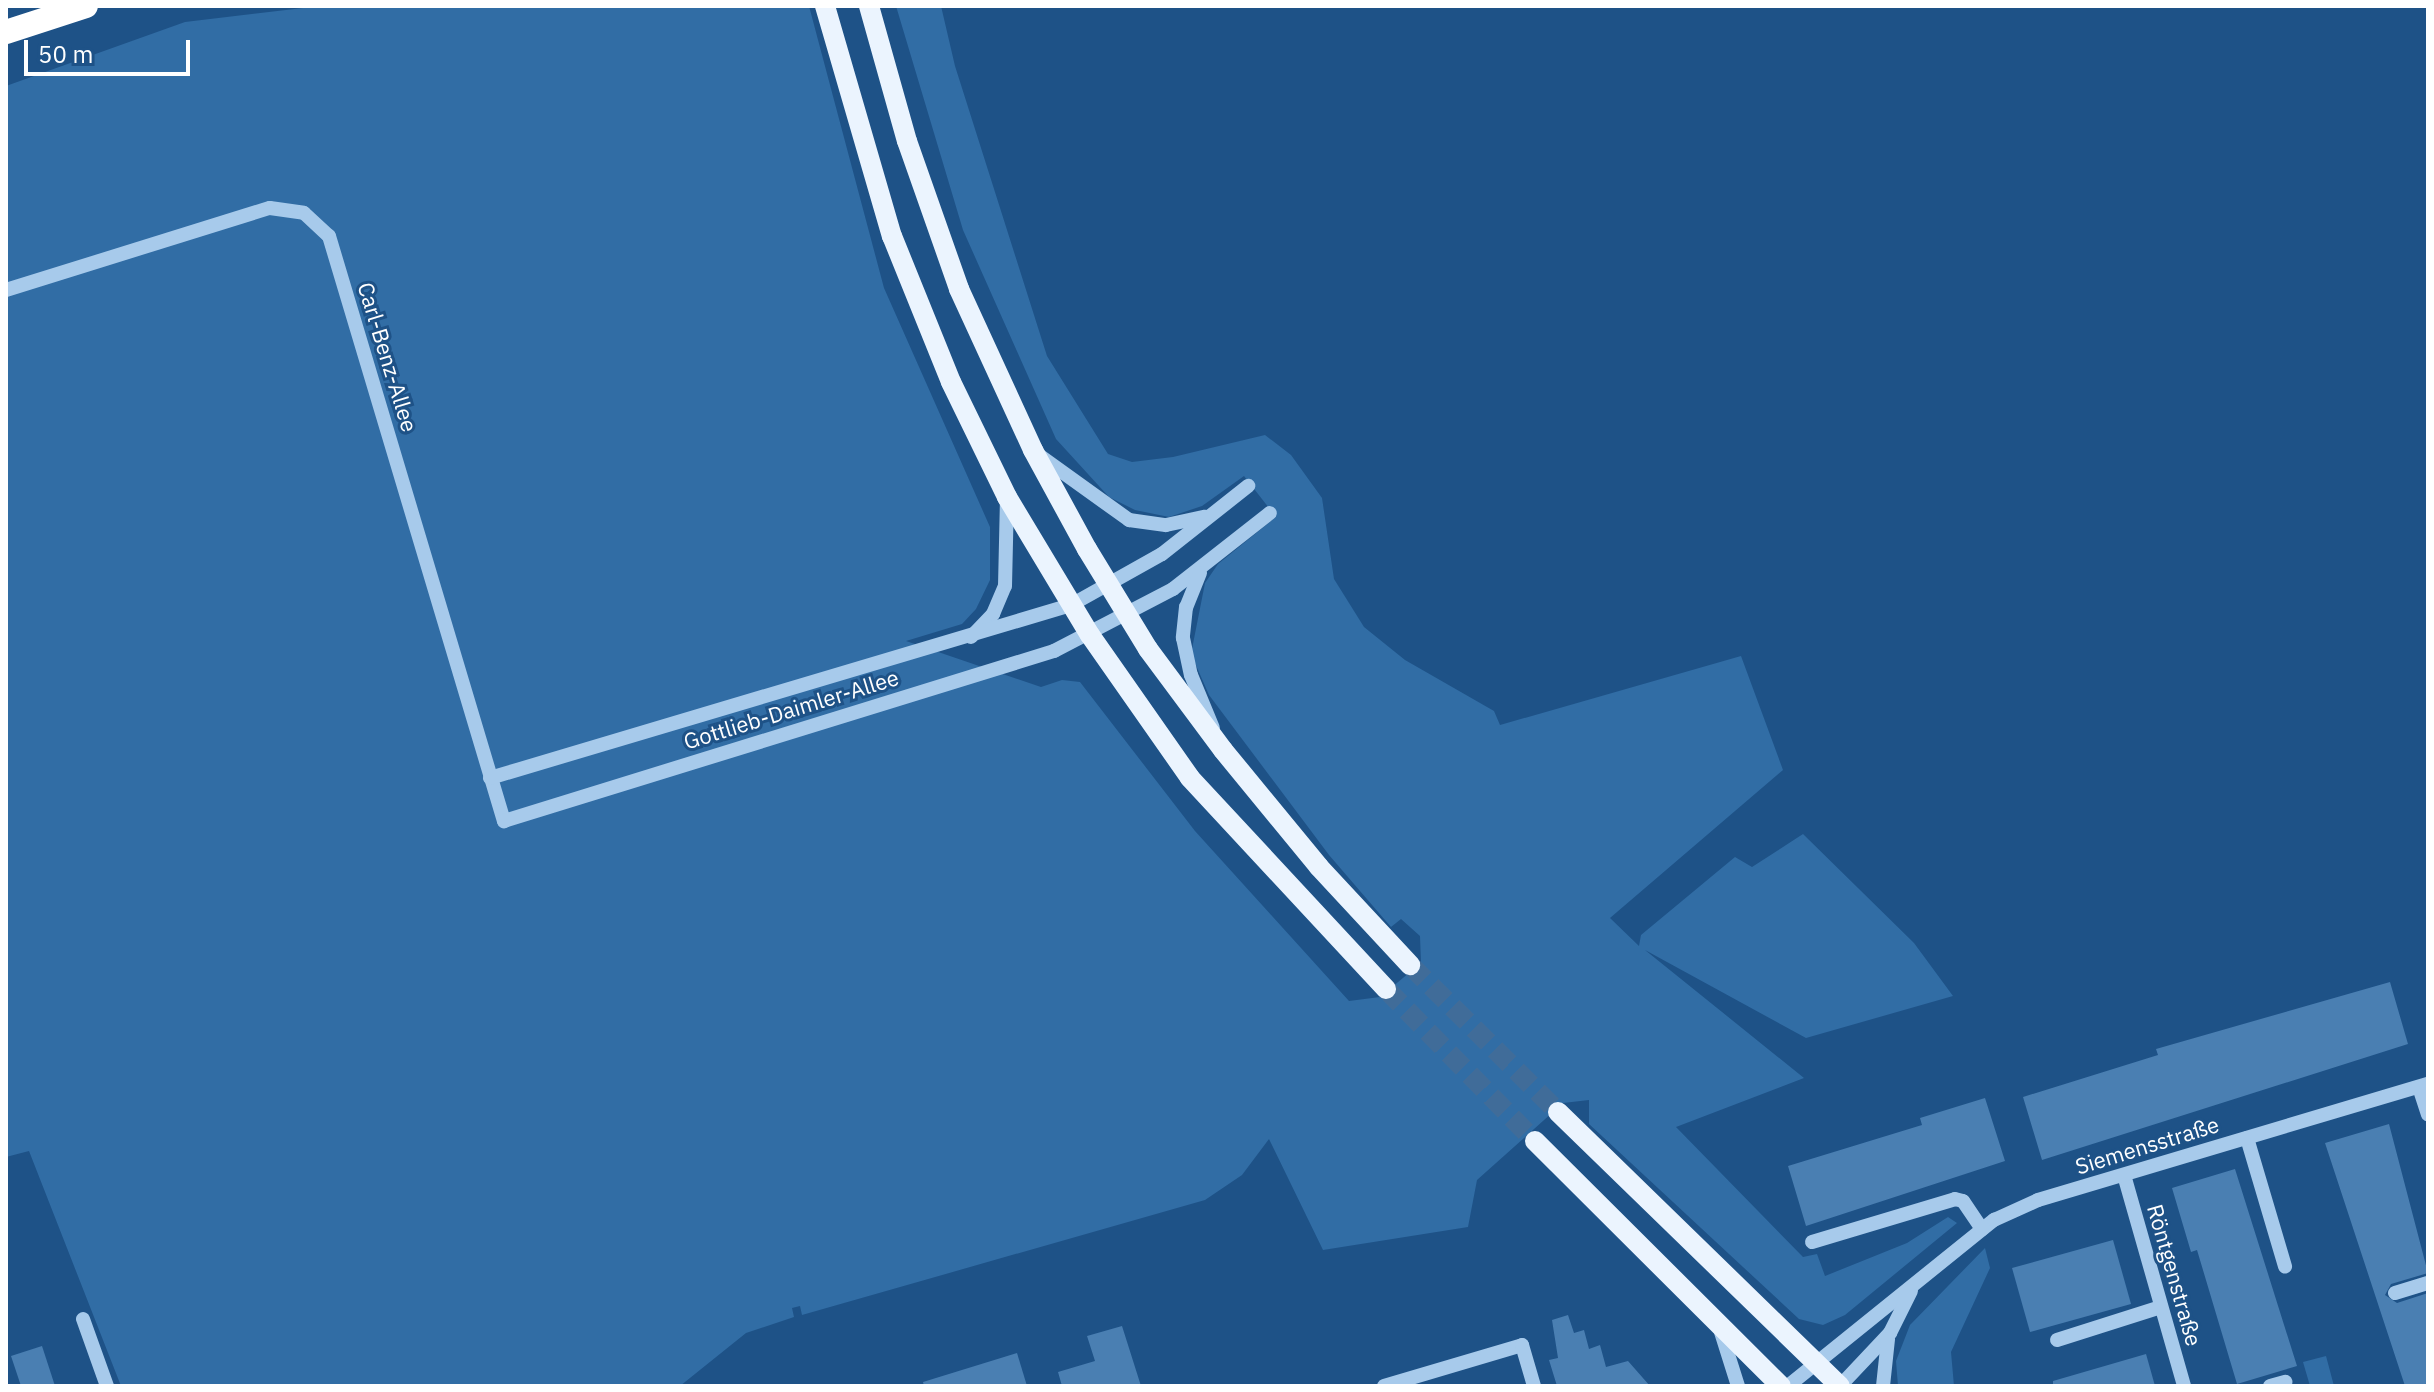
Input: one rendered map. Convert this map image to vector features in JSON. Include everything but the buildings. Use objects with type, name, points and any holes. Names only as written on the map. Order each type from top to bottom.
[{"type":"highway","points":[[6,32],[86,6]]},
{"type":"main road","points":[[825,6],[892,236],[951,382],[1007,497],[1090,635],[1190,778],[1386,989]]},
{"type":"main road","points":[[869,6],[925,198],[982,344],[1033,450],[1109,587],[1223,750],[1310,857],[1410,965]]},
{"type":"main road","points":[[1558,1112],[1816,1359],[1840,1386]]},
{"type":"main road","points":[[1535,1141],[1714,1314],[1781,1386]]},
{"type":"street","name":"Carl-Benz-Allee","points":[[6,290],[270,208],[304,213],[329,236],[504,821]]},
{"type":"street","points":[[1033,450],[1129,520],[1185,524],[1216,512]]},
{"type":"street","name":"Gottlieb-Daimler-Allee","points":[[490,778],[968,640],[1071,605],[1109,587],[1248,486]]},
{"type":"street","points":[[968,640],[993,614],[1005,586],[1007,497]]},
{"type":"street","name":"Gottlieb-Daimler-Allee","points":[[504,821],[1047,653],[1128,617],[1202,569],[1270,513]]},
{"type":"street","points":[[1202,569],[1186,607],[1183,638],[1191,675],[1223,750]]},
{"type":"street","name":"Siemensstraße","points":[[1788,1386],[1816,1359],[1911,1291],[1982,1229],[2038,1200],[2424,1085],[2428,1115]]},
{"type":"street","points":[[2247,1138],[2285,1266]]},
{"type":"street","name":"Röntgenstraße","points":[[2124,1175],[2184,1386]]},
{"type":"street","points":[[1812,1242],[1955,1199],[1963,1201],[1982,1229]]},
{"type":"street","points":[[2395,1293],[2428,1283]]},
{"type":"street","name":"Siemensstraße","points":[[1883,1386],[1882,1356],[1911,1291]]},
{"type":"street","points":[[2057,1340],[2161,1307]]},
{"type":"street","points":[[1714,1314],[1738,1386]]},
{"type":"street","points":[[83,1319],[107,1386]]},
{"type":"street","name":"Siemensstraße","points":[[1840,1386],[1890,1333]]},
{"type":"street","points":[[1384,1386],[1522,1345],[1534,1386]]},
{"type":"shaded area","points":[[320,6],[809,6],[884,288],[990,527],[990,580],[976,609],[962,624],[906,641],[1041,687],[1062,680],[1080,682],[1195,831],[1349,1001],[1380,997],[1421,963],[1420,936],[1401,919],[1391,927],[1329,855],[1209,695],[1191,654],[1205,583],[1218,564],[1276,517],[1244,476],[1202,506],[1169,517],[1135,510],[1109,497],[1056,439],[963,230],[896,6],[941,6],[955,66],[1047,356],[1108,454],[1132,462],[1173,457],[1265,435],[1291,455],[1322,498],[1334,579],[1364,627],[1405,660],[1494,711],[1500,725],[1741,656],[1783,770],[1610,918],[1639,946],[1641,935],[1735,857],[1752,867],[1803,834],[1914,943],[1953,996],[1806,1038],[1645,950],[1804,1078],[1676,1127],[1803,1257],[1817,1254],[1825,1276],[1907,1243],[1948,1217],[1957,1223],[1845,1315],[1823,1325],[1799,1319],[1589,1124],[1589,1100],[1563,1103],[1477,1180],[1468,1227],[1323,1250],[1269,1139],[1242,1175],[1205,1200],[802,1315],[800,1306],[792,1308],[794,1317],[746,1333],[680,1386],[121,1386],[29,1151],[6,1157],[6,86],[185,22]]},
{"type":"shaded area","points":[[1985,1248],[1990,1268],[1951,1352],[1954,1386],[1898,1386],[1896,1361],[1910,1325]]},
{"type":"shaded area","points":[[2326,1356],[2334,1386],[2310,1386],[2303,1362]]},
{"type":"tunnel","points":[[1410,965],[1558,1112]]},
{"type":"tunnel","points":[[1386,989],[1535,1141]]}]
